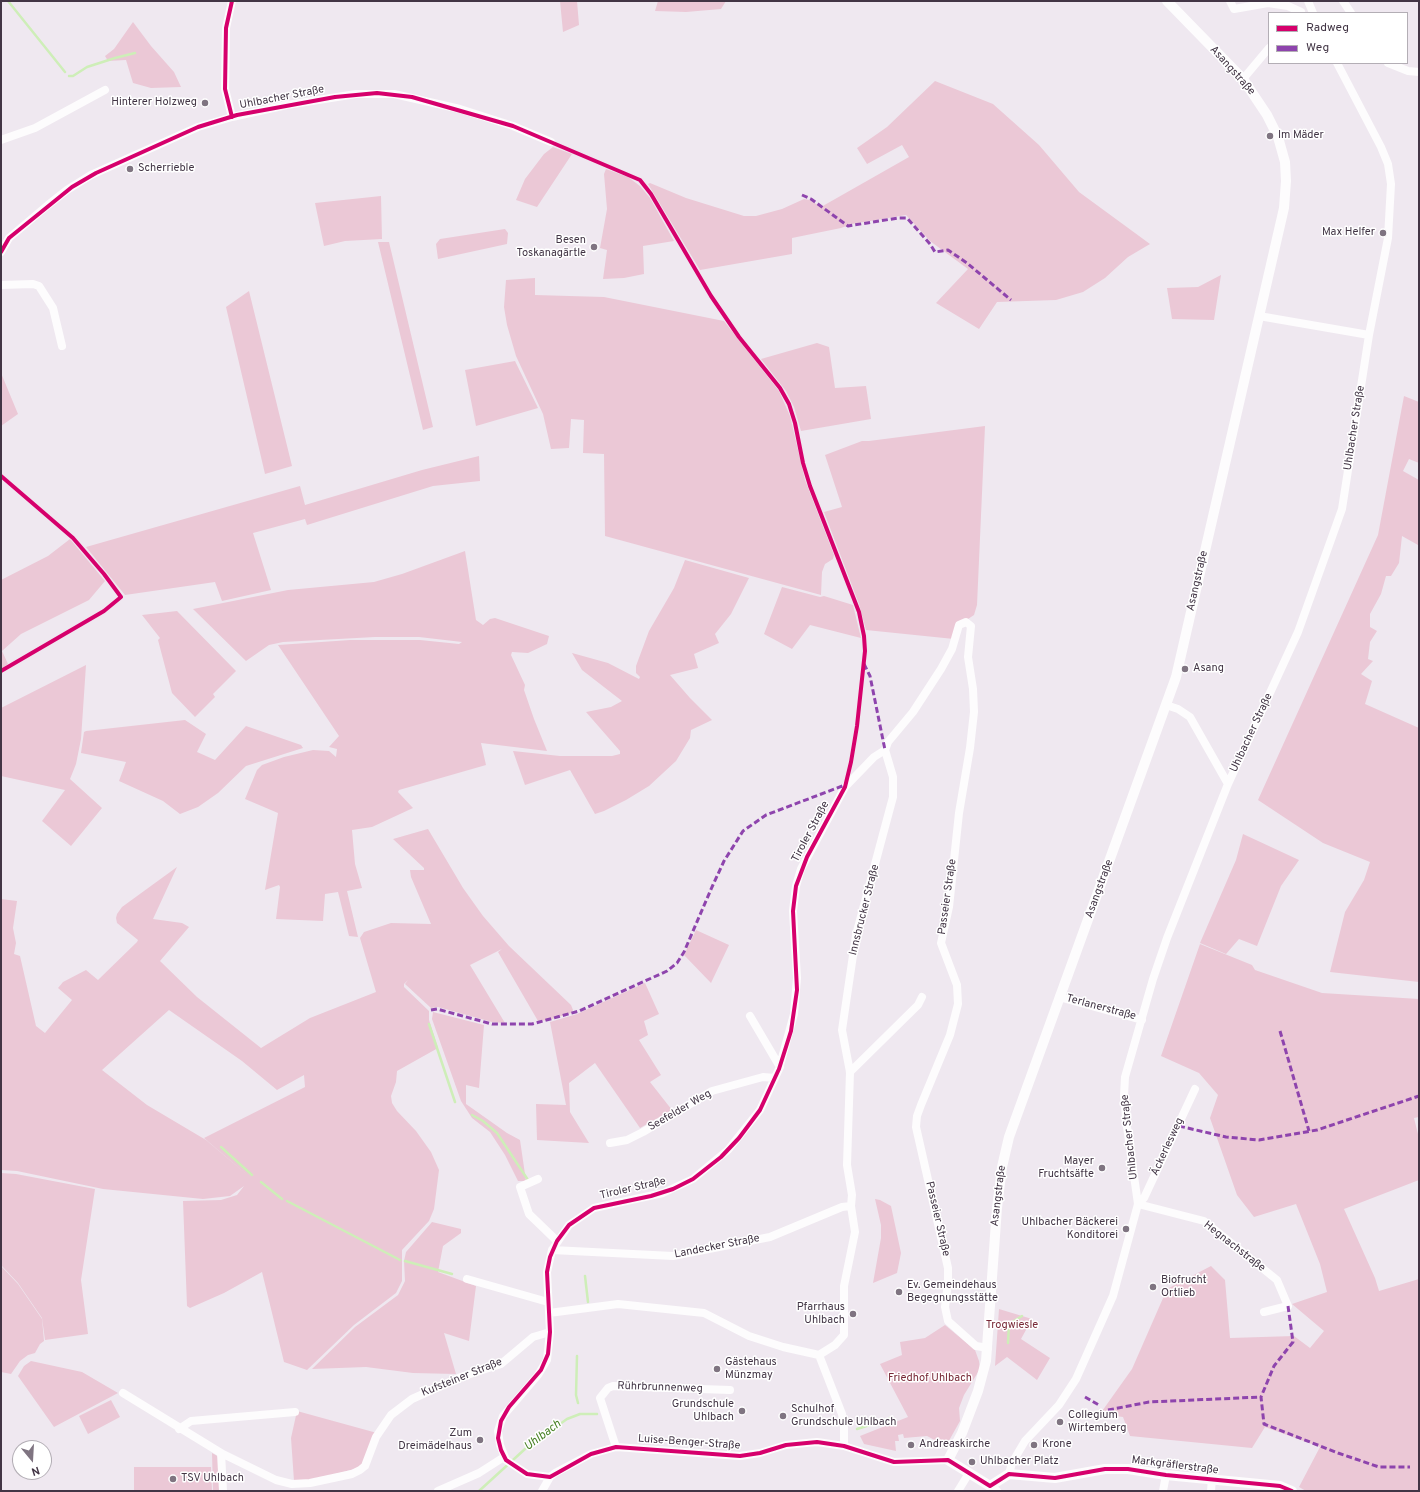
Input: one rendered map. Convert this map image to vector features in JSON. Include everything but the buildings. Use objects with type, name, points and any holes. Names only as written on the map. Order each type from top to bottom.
[{"type":"street","points":[[232,1],[226,28],[225,89],[232,117]]},
{"type":"street","name":"Asangstraße","points":[[948,1460],[962,1433],[978,1391],[988,1348],[996,1215],[1003,1162],[1009,1137],[1166,705],[1181,656],[1284,208],[1286,176],[1283,152],[1276,131],[1262,105],[1243,80],[1167,1]]},
{"type":"street","points":[[1230,1],[1234,9],[1268,3],[1288,6],[1299,12]]},
{"type":"street","points":[[1343,1],[1350,12]]},
{"type":"street","points":[[1302,12],[1309,3],[1314,12]]},
{"type":"street","points":[[1243,80],[1268,49]]},
{"type":"street","name":"Uhlbacher Straße","points":[[1008,1474],[1025,1441],[1059,1405],[1076,1379],[1113,1296],[1138,1204],[1127,1127],[1124,1096],[1125,1077],[1153,979],[1167,938],[1228,784],[1298,632],[1342,509],[1369,335],[1388,238],[1391,184],[1388,164],[1382,147],[1338,64]]},
{"type":"street","points":[[1390,64],[1408,71],[1419,72]]},
{"type":"street","points":[[1,140],[35,128],[105,90]]},
{"type":"street","name":"Uhlbacher Straße","points":[[1,251],[11,236],[62,194],[78,183],[195,128],[232,117],[335,97],[364,93],[389,94],[412,97],[460,109],[518,128],[551,142]]},
{"type":"street","points":[[1,285],[33,284],[39,286],[53,308],[62,346]]},
{"type":"street","points":[[1260,316],[1369,335]]},
{"type":"street","name":"Passeier Straße","points":[[845,787],[874,757],[885,750],[888,742],[918,705],[941,669],[952,649],[959,625],[969,623],[971,626],[968,659],[973,686],[974,712],[970,748],[959,813],[949,907],[941,943],[957,985],[958,1004],[950,1035],[917,1116],[916,1127],[948,1268],[945,1307],[948,1321],[976,1346],[988,1348]]},
{"type":"street","name":"Uhlbacher Straße","points":[[1166,705],[1178,709],[1190,717],[1228,784]]},
{"type":"street","name":"Innsbrucker Straße","points":[[819,1355],[835,1345],[844,1335],[844,1286],[855,1232],[851,1206],[852,1195],[847,1165],[850,1072],[842,1030],[856,935],[893,797],[893,777],[885,750]]},
{"type":"street","name":"Tiroler Straße","points":[[505,1458],[498,1438],[501,1421],[509,1407],[544,1366],[548,1354],[550,1332],[548,1272],[552,1250],[557,1242],[573,1222],[594,1208],[663,1193],[683,1185],[702,1172],[728,1150],[752,1122],[766,1099],[780,1067],[791,1031],[796,1003],[797,972],[793,911],[796,886],[810,851],[845,787]]},
{"type":"street","points":[[850,1072],[918,1005],[922,997]]},
{"type":"street","name":"Terlanerstraße","points":[[1059,997],[1142,1020]]},
{"type":"street","points":[[750,1016],[780,1067]]},
{"type":"street","name":"Seefelder Weg","points":[[610,1143],[627,1140],[643,1132],[712,1091],[763,1078],[775,1078]]},
{"type":"street","name":"Äckerlesweg","points":[[1138,1204],[1144,1198],[1195,1088]]},
{"type":"street","points":[[538,1179],[520,1187],[529,1214],[557,1242]]},
{"type":"street","name":"Hegnachstraße","points":[[1138,1204],[1204,1221],[1277,1280],[1288,1306],[1264,1312]]},
{"type":"street","name":"Landecker Straße","points":[[552,1250],[673,1256],[770,1237],[842,1207],[851,1206]]},
{"type":"street","points":[[467,1280],[548,1302]]},
{"type":"street","points":[[549,1313],[618,1304],[704,1313],[749,1336],[783,1347],[819,1355],[842,1414],[844,1446]]},
{"type":"street","name":"Kufsteiner Straße","points":[[123,1393],[179,1429],[221,1453],[276,1480],[292,1484],[310,1483],[352,1474],[365,1466],[376,1437],[391,1416],[412,1399],[461,1377],[501,1364],[533,1337],[550,1332]]},
{"type":"street","name":"Rührbrunnenweg","points":[[616,1447],[600,1398],[608,1388],[613,1386],[730,1390]]},
{"type":"street","points":[[179,1429],[191,1421],[295,1412]]},
{"type":"street","name":"Luise-Benger-Straße","points":[[550,1477],[592,1454],[616,1447],[740,1456],[801,1443],[830,1443],[894,1462],[948,1460]]},
{"type":"street","points":[[221,1453],[223,1491]]},
{"type":"street","points":[[438,1491],[505,1458],[514,1466],[533,1475],[550,1477],[542,1491]]},
{"type":"street","points":[[948,1460],[994,1489],[1008,1474]]},
{"type":"street","name":"Markgräflerstraße","points":[[1008,1474],[1049,1478],[1106,1469],[1128,1468],[1166,1475],[1280,1486],[1292,1491]]},
{"type":"street","points":[[958,1491],[969,1473]]},
{"type":"street","points":[[1163,1491],[1166,1475]]},
{"type":"street","points":[[1211,1491],[1212,1479]]},
{"type":"green space","points":[[560,1],[577,1],[579,25],[563,32]]},
{"type":"green space","points":[[658,1],[726,1],[721,9],[686,12],[655,11]]},
{"type":"green space","points":[[133,22],[151,46],[174,72],[181,87],[151,88],[133,83],[126,60],[108,61],[105,56],[114,49]]},
{"type":"green space","points":[[935,81],[993,104],[1039,145],[1079,192],[1150,244],[1128,257],[1105,278],[1083,292],[1056,300],[997,302],[979,329],[936,303],[968,269],[930,241],[906,215],[852,224],[841,228],[792,238],[792,254],[700,270],[648,184],[650,183],[686,198],[744,216],[756,216],[782,209],[804,199],[810,200],[821,207],[909,157],[902,145],[867,164],[857,148],[887,127]]},
{"type":"green space","points":[[553,147],[572,154],[537,207],[516,200],[525,179],[544,154]]},
{"type":"green space","points":[[606,169],[628,177],[640,186],[650,198],[674,241],[643,246],[644,274],[624,278],[603,279],[607,250],[600,248],[607,209],[604,174]]},
{"type":"green space","points":[[381,196],[382,239],[345,241],[324,246],[315,203]]},
{"type":"green space","points":[[505,229],[508,233],[507,244],[438,259],[436,244],[440,239]]},
{"type":"green space","points":[[378,242],[389,242],[433,427],[423,430]]},
{"type":"green space","points":[[1221,275],[1214,320],[1172,319],[1167,288],[1198,287]]},
{"type":"green space","points":[[535,278],[535,295],[604,297],[724,321],[779,391],[790,416],[805,480],[834,555],[833,559],[825,564],[822,572],[821,595],[605,536],[604,454],[583,453],[584,420],[571,419],[569,448],[551,449],[543,414],[516,356],[507,325],[504,307],[506,280]]},
{"type":"green space","points":[[249,291],[292,466],[265,474],[226,307]]},
{"type":"green space","points":[[817,343],[829,347],[835,388],[866,386],[871,419],[801,431],[794,407],[786,391],[761,359]]},
{"type":"green space","points":[[515,361],[538,408],[476,426],[465,370]]},
{"type":"green space","points":[[1,373],[18,414],[1,426]]},
{"type":"green space","points":[[1404,396],[1419,402],[1419,463],[1409,459],[1403,471],[1419,480],[1419,543],[1418,545],[1402,536],[1399,563],[1391,576],[1386,576],[1381,594],[1370,614],[1370,627],[1377,631],[1370,642],[1368,659],[1373,661],[1361,674],[1372,681],[1365,704],[1419,728],[1419,982],[1330,972],[1345,912],[1364,880],[1370,862],[1323,843],[1258,800],[1378,535]]},
{"type":"green space","points":[[985,426],[977,605],[974,615],[968,619],[954,639],[866,630],[859,604],[824,512],[842,507],[825,455],[862,441]]},
{"type":"green space","points":[[479,456],[480,481],[433,486],[307,525],[305,519],[253,533],[271,590],[222,601],[215,582],[125,595],[86,547],[300,486],[305,505],[422,470]]},
{"type":"green space","points":[[70,539],[105,581],[89,600],[21,634],[2,651],[8,664],[1,669],[1,580],[48,556]]},
{"type":"green space","points":[[465,551],[476,620],[483,625],[490,619],[495,618],[549,636],[547,644],[528,653],[512,652],[511,655],[525,685],[524,690],[547,751],[481,743],[486,765],[399,790],[398,792],[413,808],[372,827],[352,830],[355,864],[362,888],[347,891],[358,937],[349,936],[338,892],[325,894],[323,921],[276,919],[280,887],[279,885],[265,890],[278,813],[245,799],[257,770],[262,765],[284,757],[313,750],[329,751],[336,757],[337,749],[329,747],[339,736],[278,645],[350,640],[420,640],[459,644],[462,642],[419,637],[375,637],[283,642],[269,645],[246,661],[193,609],[288,590],[374,582],[402,574]]},
{"type":"green space","points":[[685,560],[749,578],[731,614],[715,634],[719,643],[694,654],[698,668],[670,675],[712,720],[691,730],[690,738],[676,761],[649,786],[604,811],[595,814],[570,770],[525,785],[513,751],[560,756],[612,756],[620,754],[620,751],[586,712],[611,707],[622,701],[582,670],[572,653],[608,663],[639,679],[640,677],[636,673],[636,666],[649,631],[674,588]]},
{"type":"green space","points":[[782,587],[820,597],[824,596],[853,605],[861,638],[810,625],[792,649],[764,634]]},
{"type":"green space","points":[[177,611],[236,671],[213,694],[215,697],[195,717],[172,693],[158,640],[160,638],[142,615]]},
{"type":"green space","points":[[86,665],[81,739],[76,764],[70,779],[102,808],[71,846],[42,821],[65,790],[1,776],[1,708]]},
{"type":"green space","points":[[185,720],[206,734],[197,752],[215,760],[246,726],[301,745],[303,748],[246,766],[218,793],[198,807],[180,814],[163,801],[119,781],[126,762],[81,753],[84,732],[86,731]]},
{"type":"green space","points":[[428,829],[463,888],[483,916],[509,946],[571,1005],[573,1010],[571,1013],[549,1020],[538,1021],[498,952],[502,949],[470,965],[505,1023],[492,1022],[438,1007],[431,1008],[405,984],[408,980],[404,984],[404,987],[429,1011],[429,1020],[438,1048],[397,1071],[396,1082],[391,1096],[392,1103],[397,1111],[416,1131],[431,1152],[439,1170],[434,1209],[429,1221],[402,1250],[402,1281],[396,1293],[354,1325],[307,1370],[284,1362],[262,1272],[224,1293],[190,1308],[187,1306],[183,1201],[221,1200],[237,1195],[244,1186],[230,1196],[203,1199],[103,1189],[17,1171],[1,1170],[1,899],[17,901],[13,928],[16,943],[14,954],[20,956],[36,1026],[45,1033],[72,1000],[58,988],[63,982],[86,970],[98,980],[137,942],[138,940],[117,923],[117,914],[122,907],[177,867],[153,919],[182,923],[189,927],[160,961],[197,997],[261,1048],[310,1018],[376,992],[360,938],[364,932],[391,923],[431,924],[411,877],[410,870],[424,870],[424,868],[393,839]],"holes":[[[169,1010],[242,1061],[277,1090],[304,1075],[305,1087],[204,1138],[252,1179],[206,1140],[147,1105],[102,1070]]]},
{"type":"green space","points":[[1243,834],[1299,860],[1281,886],[1257,946],[1239,939],[1226,954],[1200,943],[1236,860]]},
{"type":"green space","points":[[696,930],[729,945],[711,983],[684,955]]},
{"type":"green space","points":[[1200,944],[1252,965],[1255,970],[1322,993],[1419,999],[1419,1117],[1414,1118],[1419,1138],[1419,1180],[1344,1209],[1375,1278],[1379,1291],[1419,1279],[1419,1491],[1306,1491],[1299,1487],[1320,1447],[1265,1427],[1252,1448],[1130,1436],[1123,1417],[1100,1414],[1132,1369],[1167,1289],[1211,1266],[1225,1280],[1230,1338],[1294,1336],[1310,1348],[1324,1331],[1292,1304],[1327,1292],[1320,1264],[1296,1204],[1254,1217],[1237,1195],[1210,1118],[1218,1095],[1199,1073],[1161,1056]]},
{"type":"green space","points":[[645,983],[659,1014],[644,1021],[648,1035],[639,1040],[661,1075],[650,1082],[672,1110],[640,1128],[595,1063],[569,1083],[570,1112],[589,1143],[537,1140],[536,1104],[566,1105],[550,1022],[577,1014]]},
{"type":"green space","points":[[433,1012],[484,1025],[479,1088],[466,1085],[466,1104],[507,1133],[520,1140],[526,1181],[518,1181],[505,1155],[490,1132],[472,1118],[461,1101],[432,1019]]},
{"type":"green space","points":[[1,1173],[16,1174],[95,1189],[81,1280],[88,1334],[45,1340],[42,1318],[18,1283],[1,1265]]},
{"type":"green space","points":[[875,1199],[891,1206],[901,1253],[897,1273],[873,1283],[881,1238],[881,1225]]},
{"type":"green space","points":[[432,1222],[461,1229],[461,1233],[443,1246],[438,1272],[476,1286],[469,1341],[444,1333],[456,1374],[413,1373],[366,1367],[312,1369],[355,1327],[398,1295],[405,1281],[404,1261],[406,1252]]},
{"type":"green space","points":[[1,1266],[18,1284],[42,1319],[44,1341],[40,1344],[35,1353],[28,1355],[20,1361],[11,1374],[1,1372]]},
{"type":"green space","name":"Trogwiesle","points":[[999,1309],[1032,1319],[1021,1339],[1050,1358],[1037,1380],[1007,1357],[995,1366]]},
{"type":"green space","name":"Friedhof Uhlbach","points":[[945,1325],[975,1350],[980,1369],[964,1395],[959,1408],[960,1421],[946,1446],[927,1436],[904,1438],[903,1434],[898,1435],[899,1441],[895,1441],[896,1451],[864,1444],[860,1436],[908,1417],[880,1364],[902,1355],[900,1342],[925,1338]]},
{"type":"green space","points":[[31,1361],[82,1372],[118,1393],[54,1427],[18,1376],[24,1366]]},
{"type":"green space","points":[[111,1400],[120,1417],[88,1434],[79,1416]]},
{"type":"green space","points":[[297,1411],[377,1433],[362,1465],[358,1468],[310,1481],[294,1481],[291,1438]]},
{"type":"green space","points":[[212,1453],[219,1457],[221,1491],[213,1491]]},
{"type":"green space","name":"TSV Uhlbach","points":[[134,1467],[211,1467],[212,1491],[134,1491]]},
{"type":"waterway","points":[[8,1],[65,72]]},
{"type":"waterway","points":[[69,76],[73,76],[87,67],[135,53]]},
{"type":"waterway","points":[[429,1024],[455,1102]]},
{"type":"waterway","points":[[472,1115],[483,1121],[497,1133],[528,1180]]},
{"type":"waterway","points":[[221,1147],[252,1175]]},
{"type":"waterway","points":[[261,1182],[282,1199]]},
{"type":"waterway","points":[[287,1201],[400,1260]]},
{"type":"waterway","points":[[405,1261],[452,1274]]},
{"type":"waterway","points":[[585,1276],[588,1302]]},
{"type":"waterway","name":"Uhlbach","points":[[1008,1343],[1009,1324],[1022,1316]]},
{"type":"waterway","points":[[577,1356],[576,1395],[578,1403]]},
{"type":"waterway","name":"Uhlbach","points":[[479,1491],[525,1449],[567,1419],[580,1414],[597,1414]]},
{"type":"waterway","name":"Uhlbach","points":[[857,1429],[892,1418]]},
{"type":"marked path","points":[[802,195],[811,199],[848,226],[898,218],[907,218],[930,244],[935,252],[948,250],[967,263],[1011,300]]},
{"type":"marked path","points":[[864,664],[870,676],[885,750]]},
{"type":"marked path","points":[[431,1010],[437,1009],[492,1024],[532,1024],[579,1011],[667,971],[677,963],[684,952],[724,861],[743,831],[766,815],[845,785]]},
{"type":"marked path","points":[[1280,1031],[1309,1131]]},
{"type":"marked path","points":[[1179,1126],[1226,1137],[1259,1140],[1317,1130],[1419,1096]]},
{"type":"marked path","points":[[1288,1306],[1293,1342],[1274,1366],[1261,1397],[1264,1424],[1338,1453],[1379,1467],[1410,1467]]},
{"type":"marked path","points":[[1085,1397],[1099,1405]]},
{"type":"marked path","points":[[1108,1410],[1149,1402],[1261,1397]]},
{"type":"cycle path","points":[[232,1],[226,28],[225,89],[232,117]]},
{"type":"cycle path","points":[[1,252],[9,238],[72,187],[96,173],[198,127],[237,115],[335,97],[377,93],[412,97],[513,126],[640,180],[651,194],[711,296],[739,337],[780,388],[789,404],[810,486],[859,612],[864,636],[865,651],[857,726],[845,787],[807,857],[796,886],[793,911],[797,990],[791,1031],[779,1069],[760,1110],[739,1138],[721,1157],[693,1179],[673,1189],[651,1196],[594,1208],[569,1225],[557,1241],[550,1257],[547,1272],[550,1332],[548,1354],[541,1370],[509,1407],[501,1421],[498,1438],[501,1450],[506,1460],[527,1474],[550,1477],[591,1454],[616,1447],[740,1456],[760,1453],[786,1445],[817,1442],[844,1446],[894,1462],[948,1460],[990,1486],[1009,1474],[1055,1478],[1105,1469],[1128,1469],[1166,1475],[1280,1486],[1292,1491]]},
{"type":"cycle path","points":[[1,476],[73,538],[104,574],[121,597],[104,611],[1,671]]},
{"type":"place","name":"Hinterer Holzweg","points":[[205,103]]},
{"type":"place","name":"Im Mäder","points":[[1270,136]]},
{"type":"place","name":"Scherrieble","points":[[130,169]]},
{"type":"place","name":"Max Helfer","points":[[1383,233]]},
{"type":"place","name":"Besen Toskanagärtle","points":[[594,247]]},
{"type":"place","name":"Asang","points":[[1185,669]]},
{"type":"place","name":"Mayer Fruchtsäfte","points":[[1102,1168]]},
{"type":"place","name":"Uhlbacher Bäckerei Konditorei","points":[[1126,1229]]},
{"type":"place","name":"Biofrucht Ortlieb","points":[[1153,1287]]},
{"type":"place","name":"Ev. Gemeindehaus Begegnungsstätte","points":[[899,1292]]},
{"type":"place","name":"Pfarrhaus Uhlbach","points":[[853,1314]]},
{"type":"place","name":"Gästehaus Münzmay","points":[[717,1369]]},
{"type":"place","name":"Grundschule Uhlbach","points":[[742,1411]]},
{"type":"place","name":"Schulhof Grundschule Uhlbach","points":[[783,1416]]},
{"type":"place","name":"Collegium Wirtemberg","points":[[1060,1422]]},
{"type":"place","name":"Zum Dreimädelhaus","points":[[480,1440]]},
{"type":"place","name":"Andreaskirche","points":[[911,1445]]},
{"type":"place","name":"Krone","points":[[1034,1445]]},
{"type":"place","name":"Uhlbacher Platz","points":[[972,1462]]},
{"type":"place","name":"TSV Uhlbach","points":[[173,1479]]}]
